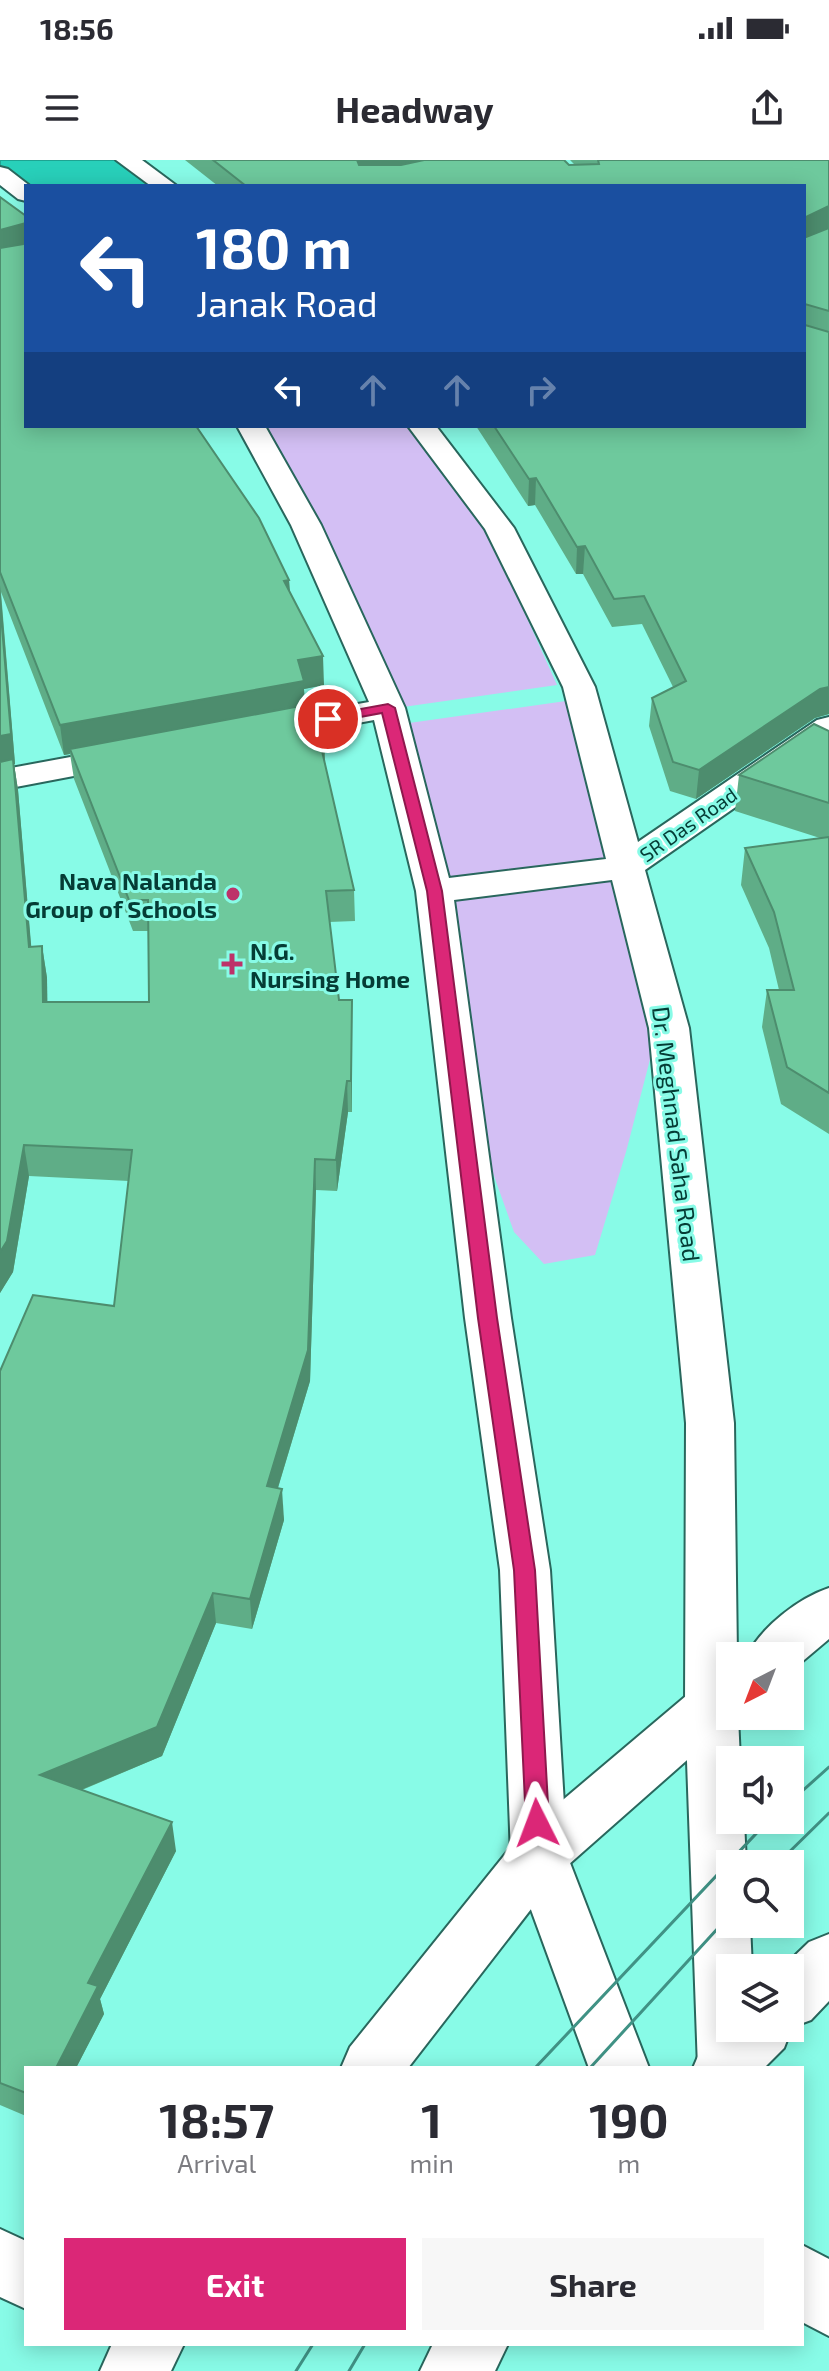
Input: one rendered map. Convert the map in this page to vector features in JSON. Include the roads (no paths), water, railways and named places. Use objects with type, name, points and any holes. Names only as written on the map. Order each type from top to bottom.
[{"type":"street","points":[[127,160],[163,184]]},
{"type":"street","points":[[0,174],[24,192]]},
{"type":"street","points":[[252,428],[306,525],[388,708],[434,891],[488,1318],[525,1570],[539,1855],[618,2066]]},
{"type":"street","name":"Dr. Meghnad Saha Road","points":[[424,428],[499,528],[579,687],[669,1028],[710,1423],[719,1642]]},
{"type":"street","points":[[233,737],[388,708]]},
{"type":"street","name":"SR Das Road","points":[[626,867],[829,727]]},
{"type":"street","points":[[0,780],[155,751]]},
{"type":"street","points":[[434,891],[626,867]]},
{"type":"street","points":[[790,1642],[829,1609]]},
{"type":"street","points":[[373,2066],[539,1855],[716,1701]]},
{"type":"street","name":"Dr. Meghnad Saha Road","points":[[722,1730],[735,2057]]},
{"type":"street","points":[[804,1986],[829,1961]]},
{"type":"street","points":[[0,2261],[24,2276]]},
{"type":"street","points":[[804,2279],[829,2304]]},
{"type":"street","points":[[453,2371],[473,2346]]},
{"type":"tram line","points":[[804,1789],[829,1767]]},
{"type":"tram line","points":[[791,1850],[829,1813]]},
{"type":"tram line","points":[[537,2066],[756,1834]]},
{"type":"tram line","points":[[592,2066],[716,1930]]},
{"type":"tram line","points":[[296,2371],[312,2346]]},
{"type":"tram line","points":[[349,2371],[364,2346]]},
{"type":"place","name":"Nava Nalanda Group of Schools","points":[[233,894]]},
{"type":"place","name":"N.G. Nursing Home","points":[[232,964]]}]
